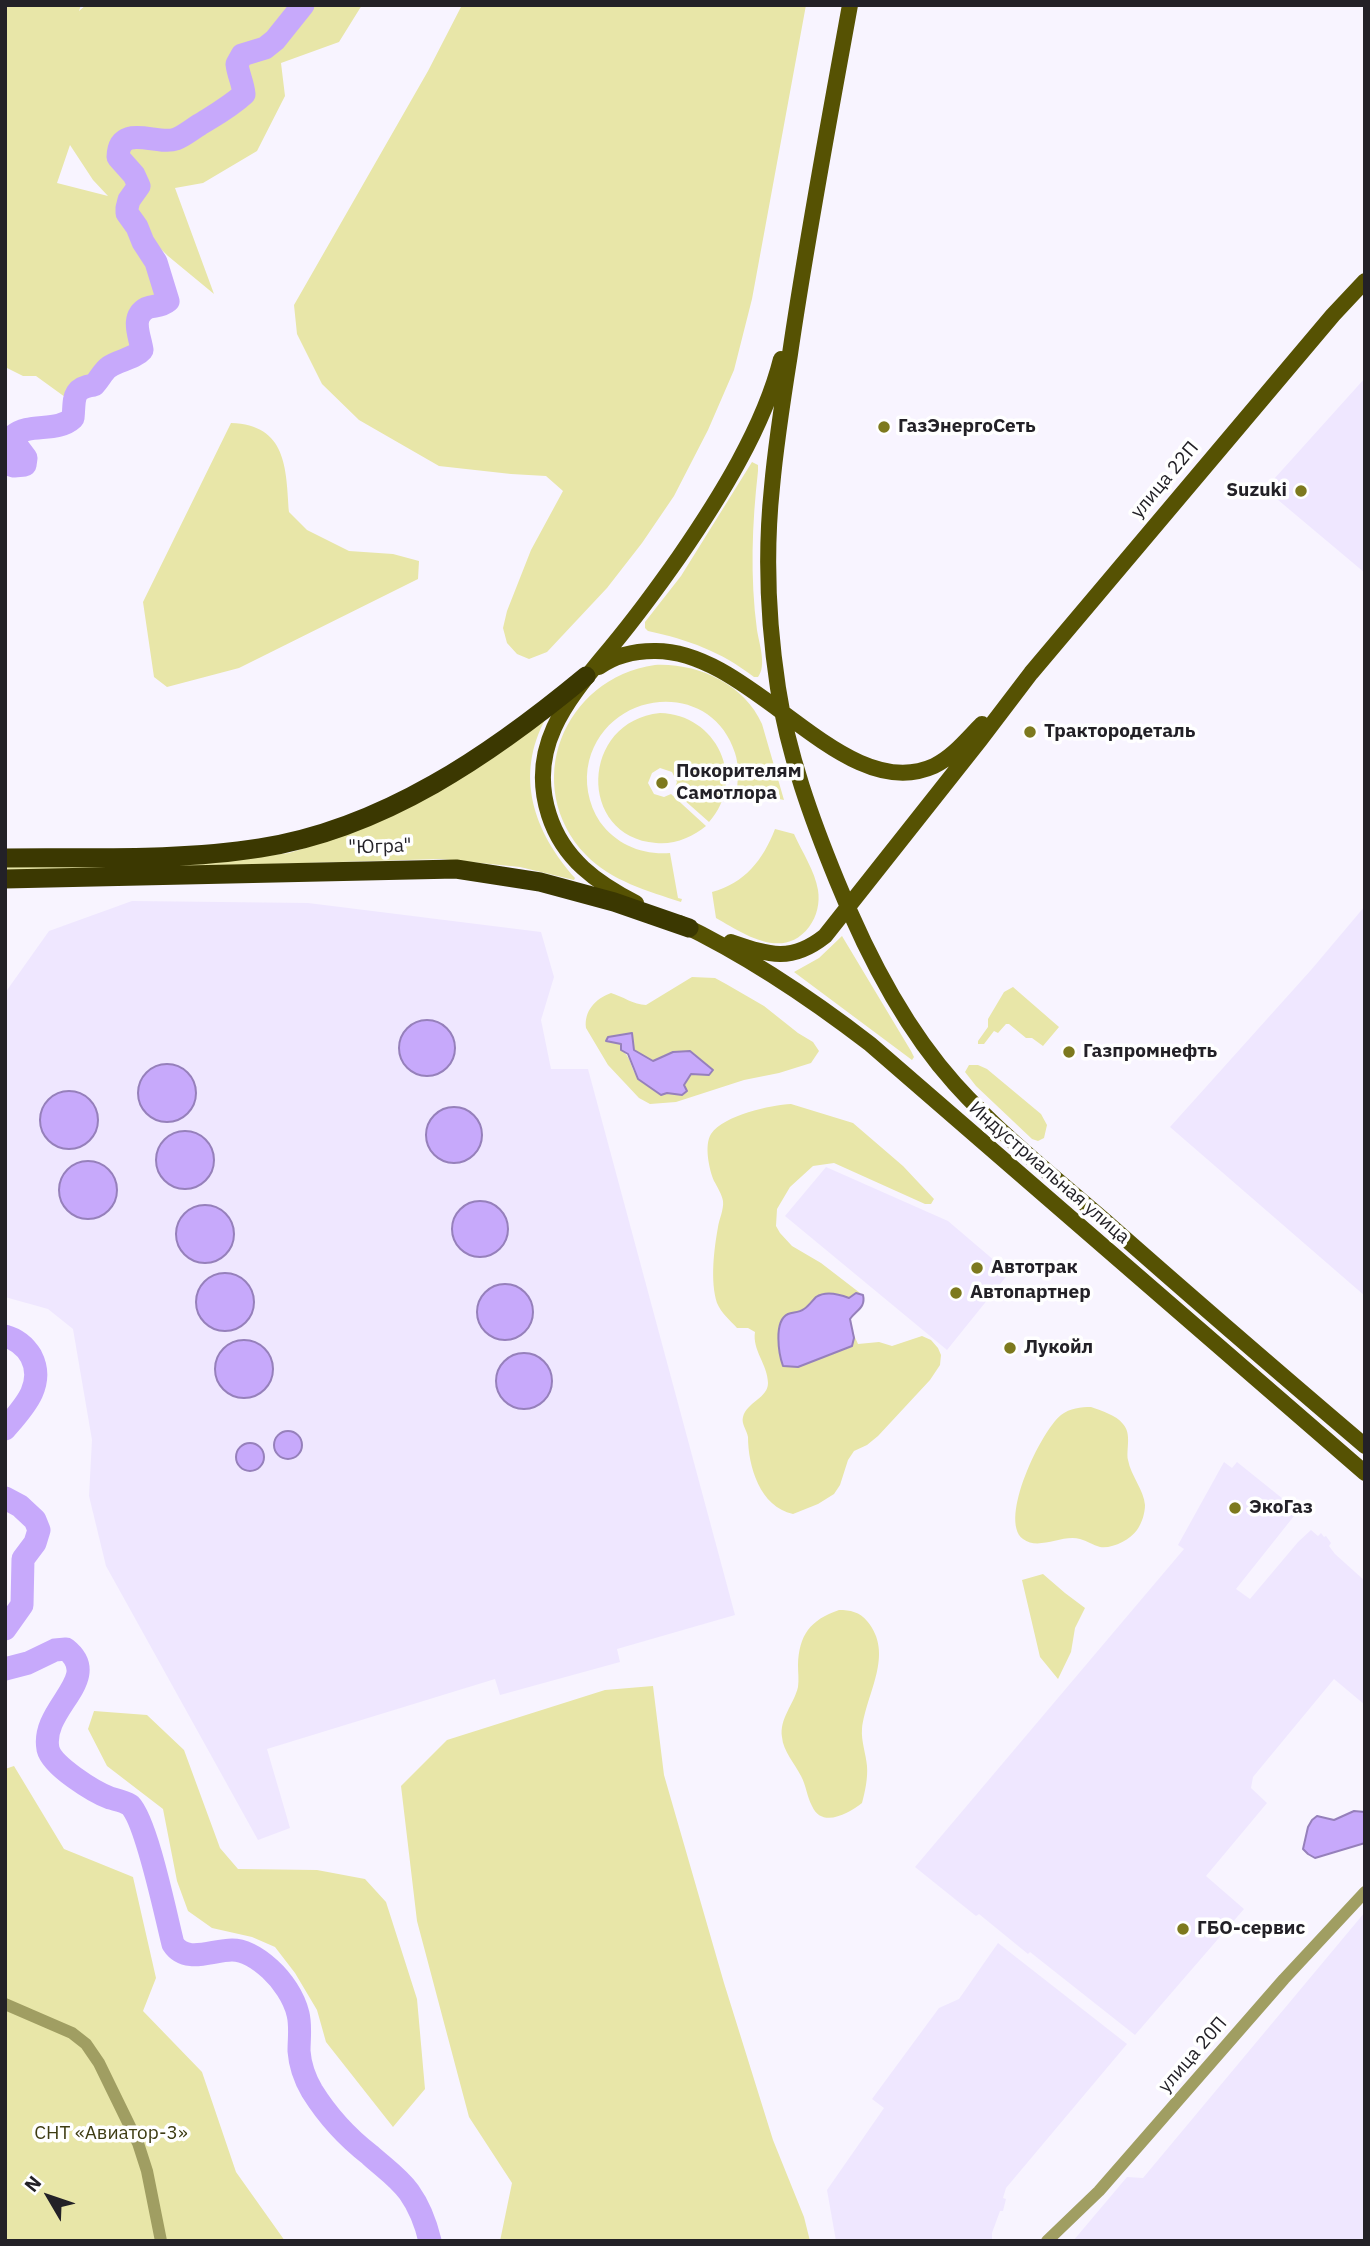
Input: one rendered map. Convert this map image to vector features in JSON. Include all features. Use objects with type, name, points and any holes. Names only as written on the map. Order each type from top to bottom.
[{"type":"highway","name":"\"Югра\"","points":[[5,859],[231,852],[317,835],[351,823],[426,788],[507,737],[586,676]]},
{"type":"highway","name":"\"Югра\"","points":[[5,879],[456,869],[540,882],[614,902],[689,928]]},
{"type":"main road","points":[[689,928],[596,880],[576,862],[557,835],[546,805],[543,774],[548,744],[559,715],[586,676],[613,645],[679,557],[706,516],[758,421],[779,368],[800,285],[850,5]]},
{"type":"main road","name":"улица 22П","points":[[689,928],[782,956],[814,945],[825,936],[1031,673],[1333,315],[1365,281]]},
{"type":"main road","name":"Индустриальная улица","points":[[800,285],[775,463],[768,542],[772,636],[782,710],[809,807],[847,908],[875,965],[911,1027],[940,1067],[971,1101],[1079,1199],[1365,1446]]},
{"type":"main road","name":"улица 22П","points":[[586,676],[625,654],[644,651],[676,653],[709,663],[725,672],[842,754],[862,765],[912,771],[931,767],[951,755],[1031,673]]},
{"type":"main road","name":"Индустриальная улица","points":[[689,928],[760,966],[870,1044],[1365,1474]]},
{"type":"street","points":[[1333,315],[1365,273]]},
{"type":"street","name":"улица 20П","points":[[1047,2241],[1099,2191],[1365,1892]]},
{"type":"street","points":[[5,2004],[72,2034],[86,2044],[99,2063],[138,2143],[147,2171],[161,2241]]},
{"type":"shaded area","points":[[1365,378],[1365,573],[1265,489]]},
{"type":"shaded area","points":[[132,901],[308,903],[541,932],[554,977],[541,1020],[551,1069],[588,1069],[735,1615],[617,1649],[620,1662],[500,1695],[495,1679],[267,1749],[290,1828],[258,1840],[106,1566],[89,1496],[92,1440],[73,1329],[48,1309],[5,1297],[5,993],[49,931]]},
{"type":"shaded area","points":[[1365,906],[1365,1296],[1170,1127]]},
{"type":"shaded area","points":[[421,1020],[433,1020],[447,1028],[455,1042],[453,1059],[447,1068],[433,1076],[421,1076],[404,1064],[399,1054],[399,1042],[411,1025]]},
{"type":"shaded area","points":[[632,1033],[634,1050],[653,1061],[673,1052],[690,1051],[713,1070],[709,1075],[691,1074],[684,1085],[687,1091],[682,1095],[661,1095],[638,1079],[628,1054],[621,1050],[621,1044],[606,1041],[608,1037]]},
{"type":"shaded area","points":[[167,1064],[183,1069],[191,1077],[196,1093],[191,1109],[183,1117],[167,1122],[151,1117],[143,1109],[138,1093],[143,1077],[151,1069]]},
{"type":"shaded area","points":[[69,1091],[85,1096],[93,1104],[98,1120],[93,1136],[85,1144],[69,1149],[53,1144],[45,1136],[40,1120],[45,1104],[53,1096]]},
{"type":"shaded area","points":[[448,1107],[460,1107],[474,1115],[482,1129],[480,1146],[474,1155],[460,1163],[448,1163],[431,1151],[426,1141],[426,1129],[438,1112]]},
{"type":"shaded area","points":[[185,1131],[201,1136],[209,1144],[214,1160],[209,1176],[201,1184],[185,1189],[169,1184],[161,1176],[156,1160],[161,1144],[169,1136]]},
{"type":"shaded area","points":[[88,1161],[104,1166],[112,1174],[117,1190],[112,1206],[104,1214],[88,1219],[72,1214],[64,1206],[59,1190],[64,1174],[72,1166]]},
{"type":"shaded area","points":[[826,1167],[948,1221],[1009,1273],[947,1350],[785,1216]]},
{"type":"shaded area","points":[[474,1201],[486,1201],[500,1209],[508,1223],[506,1240],[500,1249],[486,1257],[474,1257],[457,1245],[452,1235],[452,1223],[464,1206]]},
{"type":"shaded area","points":[[205,1205],[221,1210],[229,1218],[234,1234],[229,1250],[221,1258],[205,1263],[189,1258],[181,1250],[176,1234],[181,1218],[189,1210]]},
{"type":"shaded area","points":[[225,1273],[241,1278],[249,1286],[254,1302],[249,1318],[241,1326],[225,1331],[209,1326],[201,1318],[196,1302],[201,1286],[209,1278]]},
{"type":"shaded area","points":[[499,1284],[511,1284],[525,1292],[533,1306],[531,1323],[525,1332],[511,1340],[499,1340],[482,1328],[477,1318],[477,1306],[489,1289]]},
{"type":"shaded area","points":[[856,1293],[863,1295],[864,1299],[862,1306],[850,1319],[854,1338],[852,1346],[798,1367],[783,1366],[778,1338],[783,1318],[802,1310],[820,1295],[832,1294],[849,1298]]},
{"type":"shaded area","points":[[244,1340],[260,1345],[268,1353],[273,1369],[268,1385],[260,1393],[244,1398],[228,1393],[220,1385],[215,1369],[220,1353],[228,1345]]},
{"type":"shaded area","points":[[518,1353],[530,1353],[540,1357],[548,1365],[552,1381],[548,1397],[540,1405],[530,1409],[518,1409],[508,1405],[500,1397],[496,1387],[496,1375],[500,1365],[508,1357]]},
{"type":"shaded area","points":[[288,1431],[298,1435],[302,1445],[298,1455],[288,1459],[278,1455],[274,1445],[278,1435]]},
{"type":"shaded area","points":[[250,1443],[260,1447],[264,1457],[260,1467],[250,1471],[240,1467],[236,1457],[240,1447]]},
{"type":"shaded area","points":[[1224,1462],[1232,1468],[1237,1462],[1298,1511],[1236,1589],[1250,1599],[1311,1530],[1318,1536],[1321,1533],[1326,1536],[1335,1554],[1365,1581],[1365,1705],[1334,1679],[1253,1777],[1251,1788],[1267,1803],[1206,1876],[1244,1909],[1135,2035],[1030,1952],[1028,1954],[979,1914],[976,1916],[915,1867],[1184,1549],[1178,1545]]},
{"type":"shaded area","points":[[1354,1811],[1365,1812],[1365,1843],[1315,1858],[1303,1849],[1308,1827],[1317,1816],[1334,1820]]},
{"type":"shaded area","points":[[1365,1912],[1365,2241],[1073,2241],[1127,2177],[1143,2178]]},
{"type":"shaded area","points":[[998,1943],[1127,2044],[1006,2188],[1003,2211],[1000,2211],[992,2241],[836,2241],[827,2190],[884,2108],[872,2099],[939,2008],[959,1999]]},
{"type":"green space","points":[[5,5],[81,5],[79,11],[86,5],[362,5],[339,42],[281,63],[285,96],[257,151],[203,183],[175,188],[214,294],[168,256],[122,211],[127,227],[161,295],[135,315],[132,326],[133,347],[108,358],[92,376],[85,376],[65,397],[36,376],[23,376],[5,367]],"holes":[[[70,145],[93,180],[108,196],[57,183]]]},
{"type":"green space","points":[[462,5],[806,5],[752,299],[734,370],[708,430],[674,496],[642,543],[607,588],[547,652],[529,659],[517,654],[507,643],[503,628],[531,550],[563,491],[546,476],[439,466],[359,420],[322,384],[297,334],[294,305],[428,71]]},
{"type":"green space","points":[[231,423],[249,426],[273,440],[284,465],[289,512],[307,530],[349,551],[393,554],[419,561],[418,579],[239,668],[167,687],[154,677],[143,602]]},
{"type":"green space","points":[[752,462],[758,465],[754,511],[753,590],[762,661],[758,677],[704,648],[645,628],[645,622],[681,576]]},
{"type":"green space","points":[[655,665],[671,665],[703,672],[732,687],[744,698],[762,724],[784,800],[737,790],[738,767],[735,753],[723,729],[705,713],[684,704],[660,702],[637,707],[617,719],[600,737],[589,761],[587,784],[590,800],[600,822],[614,837],[640,850],[670,853],[681,902],[630,884],[596,864],[566,828],[556,798],[555,768],[561,739],[575,713],[596,690],[623,674]]},
{"type":"green space","points":[[660,713],[680,716],[697,724],[720,752],[725,769],[726,787],[720,805],[709,822],[674,791],[677,782],[672,772],[660,768],[652,773],[648,783],[654,794],[664,797],[671,794],[706,826],[695,834],[670,843],[656,843],[630,836],[612,821],[601,801],[598,779],[603,756],[615,736],[634,721]]},
{"type":"green space","points":[[546,718],[536,740],[531,761],[533,802],[549,842],[574,880],[520,867],[440,859],[5,872],[5,866],[235,860],[289,853],[321,843]]},
{"type":"green space","points":[[775,829],[794,834],[814,876],[819,900],[809,927],[799,937],[776,943],[751,937],[716,918],[712,892],[734,883],[751,869],[765,851]]},
{"type":"green space","points":[[842,936],[911,1051],[914,1057],[912,1060],[794,972],[819,958]]},
{"type":"green space","points":[[692,977],[715,978],[764,1006],[813,1042],[819,1051],[811,1063],[744,1080],[676,1102],[650,1104],[639,1098],[608,1065],[586,1028],[587,1016],[592,1006],[611,993],[646,1005]],"holes":[[[631,1033],[634,1050],[653,1061],[673,1052],[690,1051],[709,1075],[691,1074],[684,1086],[672,1094],[657,1090],[639,1079],[627,1055],[621,1050],[621,1044],[607,1041],[608,1037]]]},
{"type":"green space","points":[[1013,987],[1059,1027],[1043,1046],[1032,1038],[1026,1038],[1009,1024],[998,1033],[994,1031],[984,1044],[978,1044],[988,1027],[988,1019],[1004,992]]},
{"type":"green space","points":[[969,1065],[987,1069],[1041,1114],[1047,1125],[1044,1138],[1038,1141],[1032,1139],[976,1086],[965,1072]]},
{"type":"green space","points":[[791,1104],[853,1123],[903,1166],[934,1199],[931,1204],[925,1204],[834,1163],[813,1166],[790,1187],[777,1209],[776,1226],[780,1233],[792,1246],[821,1263],[860,1293],[849,1298],[823,1294],[815,1298],[803,1311],[787,1315],[778,1342],[781,1360],[811,1362],[823,1355],[848,1348],[854,1338],[853,1333],[858,1344],[879,1342],[892,1346],[922,1336],[931,1340],[941,1355],[940,1365],[930,1380],[878,1436],[854,1451],[834,1494],[793,1514],[782,1510],[764,1494],[750,1460],[743,1417],[749,1407],[765,1393],[768,1383],[756,1345],[755,1332],[748,1328],[737,1328],[717,1303],[713,1265],[723,1201],[712,1176],[708,1151],[711,1134],[726,1121],[760,1109]]},
{"type":"green space","points":[[1091,1407],[1113,1416],[1126,1428],[1128,1460],[1145,1505],[1140,1524],[1130,1537],[1110,1547],[1100,1547],[1073,1538],[1043,1543],[1029,1542],[1023,1539],[1017,1529],[1016,1514],[1025,1476],[1034,1456],[1043,1438],[1061,1415],[1076,1408]]},
{"type":"green space","points":[[1043,1574],[1085,1608],[1075,1628],[1071,1652],[1058,1679],[1040,1657],[1022,1580]]},
{"type":"green space","points":[[839,1610],[854,1612],[867,1621],[879,1647],[879,1660],[862,1729],[867,1771],[862,1803],[850,1811],[829,1818],[816,1813],[812,1806],[803,1780],[783,1742],[782,1730],[798,1687],[799,1654],[804,1637],[820,1619]]},
{"type":"green space","points":[[653,1686],[664,1775],[773,2140],[804,2217],[810,2241],[500,2241],[512,2183],[469,2117],[417,1921],[401,1786],[447,1740],[605,1690]]},
{"type":"green space","points":[[94,1711],[147,1715],[184,1750],[220,1848],[238,1869],[317,1870],[365,1879],[386,1902],[417,1999],[425,2089],[393,2127],[326,2042],[317,2010],[295,1973],[275,1947],[252,1937],[212,1928],[188,1911],[177,1881],[163,1809],[107,1766],[88,1729]]},
{"type":"green space","name":"СНТ «Авиатор-3»","points":[[14,1766],[64,1849],[133,1877],[156,1978],[143,2011],[202,2072],[236,2172],[285,2241],[5,2241],[5,1769]]},
{"type":"waterway","points":[[5,463],[25,465],[26,458],[14,442],[13,436],[27,429],[66,423],[73,418],[74,400],[81,389],[94,385],[109,367],[142,350],[137,327],[139,316],[147,308],[168,301],[156,262],[127,213],[129,200],[139,186],[134,175],[118,157],[120,146],[125,140],[132,138],[176,139],[233,103],[244,94],[237,64],[242,55],[265,48],[275,40],[303,5]]},
{"type":"waterway","points":[[5,1336],[29,1352],[36,1377],[30,1396],[5,1429]]},
{"type":"waterway","points":[[5,1498],[20,1506],[35,1520],[39,1530],[35,1543],[23,1559],[22,1605],[5,1629]]},
{"type":"waterway","points":[[5,1669],[28,1663],[55,1650],[66,1649],[76,1660],[78,1672],[75,1683],[53,1720],[48,1734],[51,1756],[74,1778],[103,1795],[130,1805],[143,1830],[173,1944],[178,1950],[192,1955],[232,1950],[242,1952],[262,1962],[283,1984],[294,2001],[298,2014],[300,2061],[312,2091],[346,2134],[409,2192],[422,2215],[430,2241]]},
{"type":"place","name":"ГазЭнергоСеть","points":[[884,427]]},
{"type":"place","name":"Suzuki","points":[[1301,491]]},
{"type":"place","name":"Трактородеталь","points":[[1030,732]]},
{"type":"place","name":"Покорителям Самотлора","points":[[662,783]]},
{"type":"place","name":"Газпромнефть","points":[[1069,1052]]},
{"type":"place","name":"Автотрак","points":[[977,1268]]},
{"type":"place","name":"Автопартнер","points":[[956,1293]]},
{"type":"place","name":"Лукойл","points":[[1010,1348]]},
{"type":"place","name":"ЭкоГаз","points":[[1235,1508]]},
{"type":"place","name":"ГБО-сервис","points":[[1183,1929]]}]
